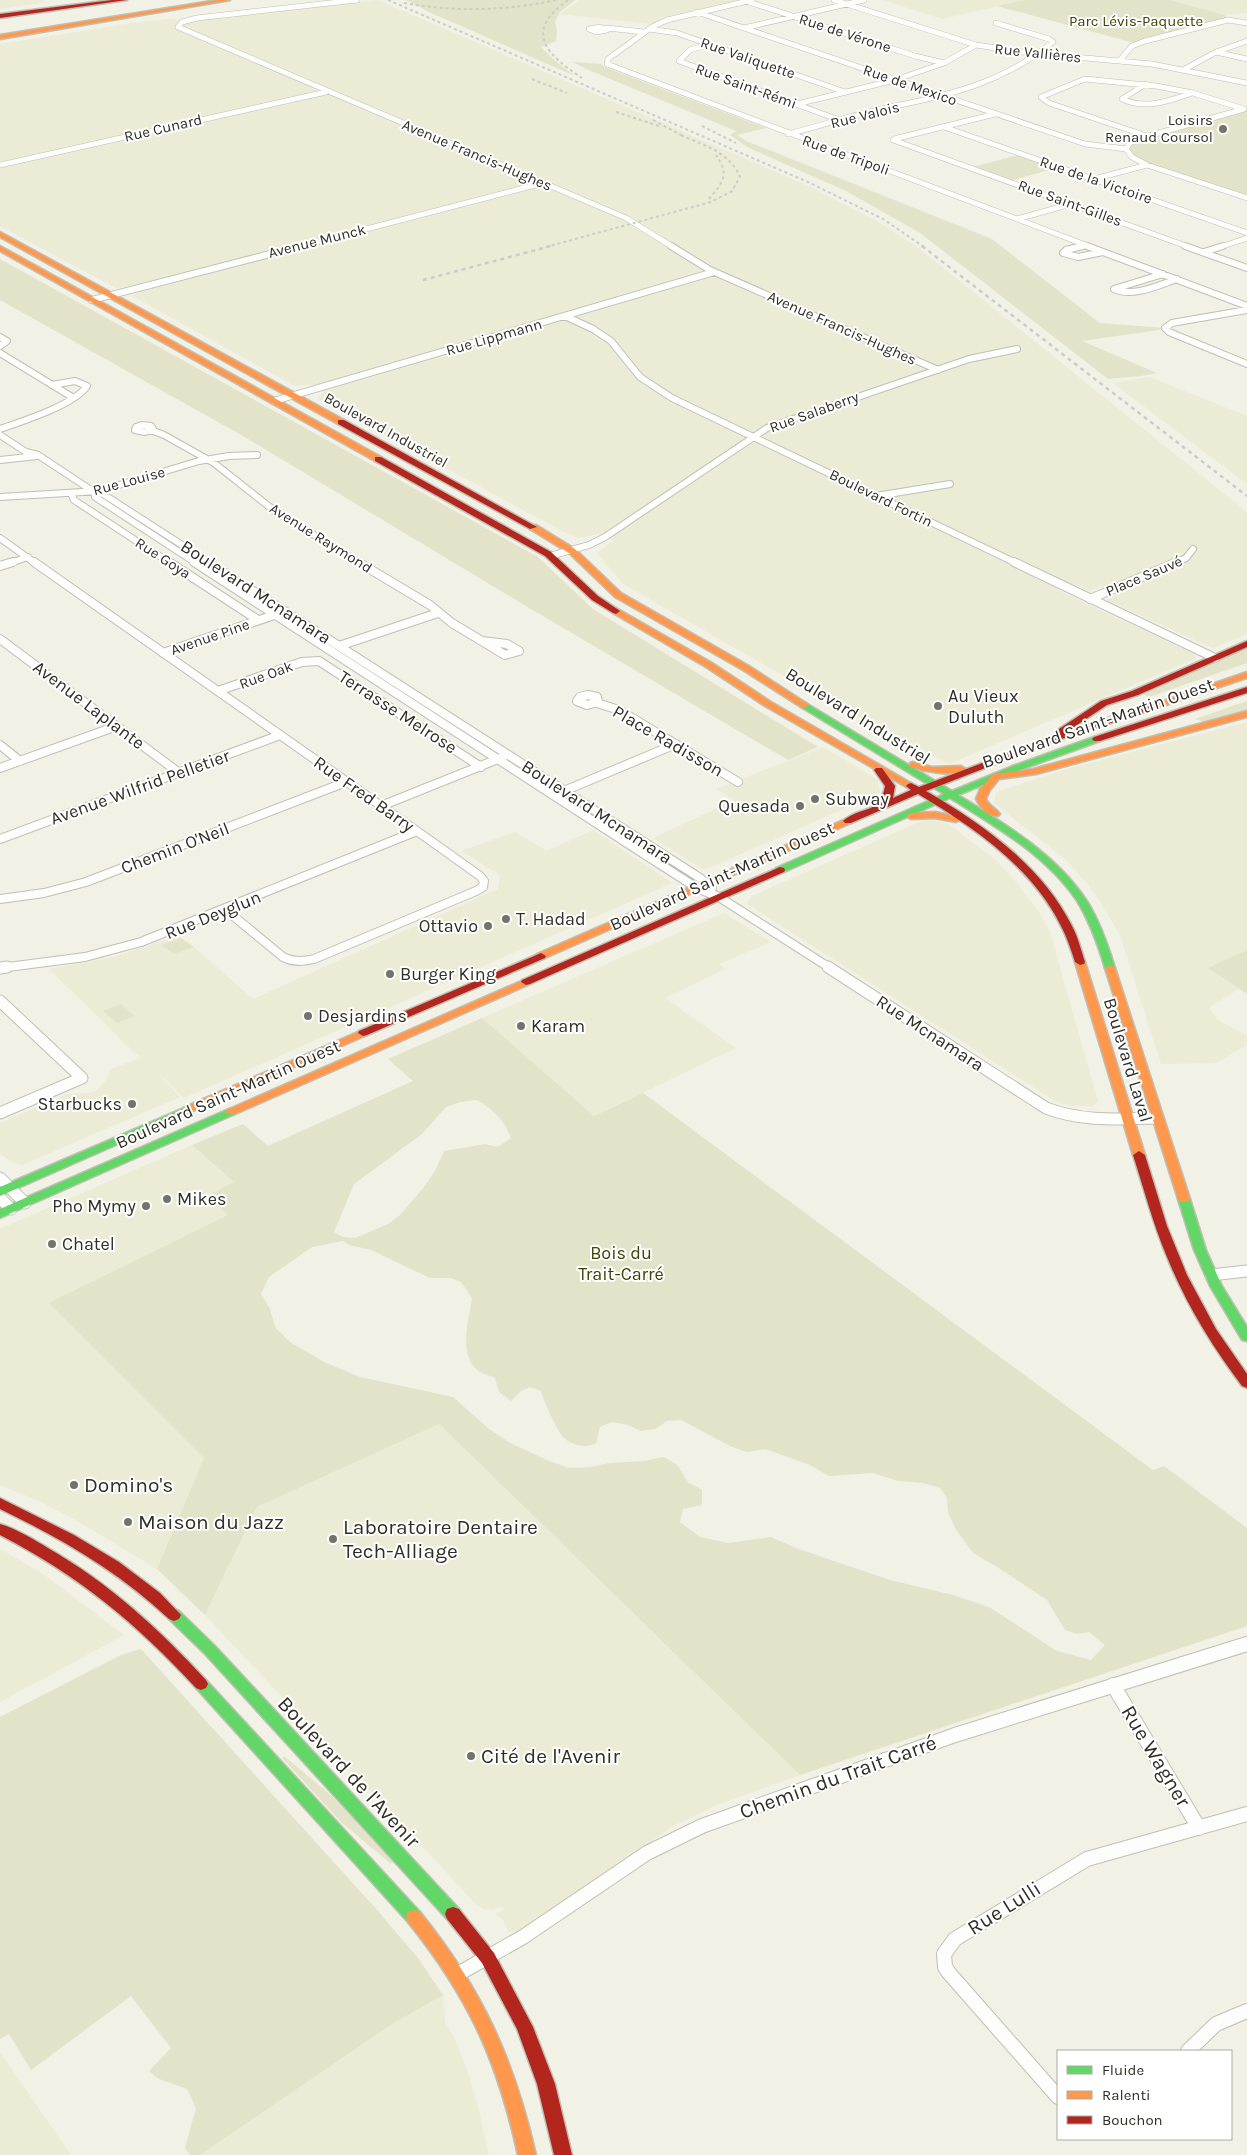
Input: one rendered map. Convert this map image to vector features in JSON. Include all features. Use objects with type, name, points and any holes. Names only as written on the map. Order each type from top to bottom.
[{"type":"main road","points":[[0,16],[124,0]]},
{"type":"main road","points":[[0,24],[173,0]]},
{"type":"main road","points":[[0,31],[220,0]]},
{"type":"main road","points":[[0,37],[227,0]]},
{"type":"main road","name":"Boulevard Industriel","points":[[0,234],[572,550],[584,560],[601,581],[618,595],[746,668],[831,722],[952,794]]},
{"type":"main road","name":"Boulevard Industriel","points":[[0,248],[550,556],[584,590],[599,602],[715,669],[768,704],[920,791]]},
{"type":"main road","points":[[1052,739],[1083,716],[1124,695],[1135,693],[1247,644]]},
{"type":"main road","name":"Boulevard Industriel","points":[[715,669],[738,673],[746,668]]},
{"type":"main road","name":"Boulevard Saint-Martin Ouest","points":[[5,1190],[935,784],[1052,739],[1247,675]]},
{"type":"main road","name":"Boulevard Saint-Martin Ouest","points":[[5,1211],[952,794],[1060,751],[1247,690]]},
{"type":"main road","points":[[1135,693],[1137,700],[1156,706]]},
{"type":"main road","points":[[1176,714],[1193,724],[1205,725]]},
{"type":"main road","points":[[1004,827],[1000,819],[984,806],[981,800],[983,793],[996,776],[1033,772],[1247,714]]},
{"type":"main road","points":[[895,759],[932,770],[974,768]]},
{"type":"main road","points":[[874,763],[890,786],[888,798],[880,808]]},
{"type":"main road","name":"Boulevard Laval","points":[[920,791],[971,824],[1005,850],[1028,871],[1049,896],[1064,920],[1078,953],[1164,1234],[1182,1280],[1212,1334],[1247,1383]]},
{"type":"main road","name":"Boulevard Laval","points":[[952,794],[1004,827],[1058,872],[1076,894],[1096,926],[1124,1008],[1156,1118],[1200,1250],[1211,1275],[1247,1337]]},
{"type":"main road","points":[[898,818],[935,815],[971,824]]},
{"type":"main road","name":"Boulevard de l'Avenir","points":[[0,1503],[52,1528],[98,1554],[144,1588],[173,1613],[419,1875],[488,1958],[513,2003],[534,2050],[552,2106],[563,2155]]},
{"type":"main road","points":[[0,1529],[73,1569],[113,1597],[152,1631],[412,1914],[458,1974],[485,2023],[504,2066],[517,2108],[527,2155]]},
{"type":"street","name":"Avenue Francis-Hughes","points":[[357,0],[197,18],[184,21],[178,25],[178,28],[629,220],[714,272],[938,370]]},
{"type":"street","name":"Rue Vallières","points":[[834,0],[976,45],[1037,54],[1120,60],[1185,69],[1247,83]]},
{"type":"street","points":[[743,28],[864,0]]},
{"type":"street","points":[[647,31],[667,20],[749,1]]},
{"type":"street","name":"Rue de Vérone","points":[[749,1],[915,56],[944,63]]},
{"type":"street","name":"Rue de Mexico","points":[[696,12],[1085,144],[1126,149]]},
{"type":"street","points":[[1120,60],[1132,46],[1145,41],[1228,20],[1247,23]]},
{"type":"street","name":"Rue Valois","points":[[790,134],[895,106],[912,104],[942,96],[994,79],[1025,64],[1053,42],[1053,40],[996,23]]},
{"type":"street","name":"Rue Valiquette","points":[[607,28],[677,33],[845,92]]},
{"type":"street","name":"Rue de Tripoli","points":[[647,31],[608,59],[606,64],[1247,306]]},
{"type":"street","points":[[1185,69],[1216,52],[1247,41]]},
{"type":"street","name":"Rue Saint-Rémi","points":[[710,44],[690,50],[678,61],[848,123]]},
{"type":"street","points":[[796,104],[895,80],[944,63],[976,45]]},
{"type":"street","points":[[1216,52],[1247,59]]},
{"type":"street","points":[[1147,136],[1049,103],[1041,97],[1085,79],[1146,84],[1193,93],[1246,108]]},
{"type":"street","points":[[1146,84],[1122,100],[1138,106],[1149,106],[1193,93]]},
{"type":"street","name":"Rue Cunard","points":[[0,165],[326,92]]},
{"type":"street","name":"Rue Valois","points":[[790,134],[848,123],[902,109],[912,104]]},
{"type":"street","points":[[1246,108],[1147,136],[1130,143],[1126,149],[1128,154],[1135,160],[1147,165],[1247,198]]},
{"type":"street","points":[[944,127],[995,114]]},
{"type":"street","name":"Rue Saint-Gilles","points":[[944,127],[893,140],[1247,268]]},
{"type":"street","name":"Rue de la Victoire","points":[[944,127],[1247,233]]},
{"type":"street","points":[[1094,179],[1147,165]]},
{"type":"street","name":"Avenue Munck","points":[[92,300],[543,183]]},
{"type":"street","points":[[1017,219],[1072,204]]},
{"type":"street","points":[[1204,252],[1247,238]]},
{"type":"street","points":[[1086,245],[1066,250],[1064,253],[1078,258],[1104,252]]},
{"type":"street","name":"Rue Lippmann","points":[[274,401],[714,272]]},
{"type":"street","points":[[1163,274],[1114,289],[1126,293],[1177,279]]},
{"type":"street","points":[[1247,310],[1172,323],[1165,328],[1169,332],[1247,364]]},
{"type":"street","name":"Boulevard Fortin","points":[[565,316],[611,341],[636,372],[661,392],[1215,658]]},
{"type":"street","points":[[0,337],[8,341],[0,346]]},
{"type":"street","name":"Rue Salaberry","points":[[550,556],[589,545],[605,537],[754,437],[775,425],[972,358],[1017,349]]},
{"type":"street","points":[[0,353],[72,397]]},
{"type":"street","points":[[1234,359],[1247,354]]},
{"type":"street","points":[[1,429],[48,412],[69,401],[72,397],[86,389],[87,385],[76,381],[52,385]]},
{"type":"street","name":"Boulevard Mcnamara","points":[[1,429],[26,452],[38,456],[94,492],[104,494],[564,791],[719,897]]},
{"type":"street","name":"Avenue Raymond","points":[[151,430],[164,435],[215,463],[276,512],[432,606],[438,613],[482,641]]},
{"type":"street","name":"Rue Louise","points":[[0,497],[94,492],[207,460],[256,455]]},
{"type":"street","points":[[0,460],[38,456]]},
{"type":"street","points":[[876,496],[950,484]]},
{"type":"street","name":"Boulevard Mcnamara","points":[[94,492],[95,497],[554,795],[703,886]]},
{"type":"street","name":"Rue Goya","points":[[71,493],[74,500],[258,620]]},
{"type":"street","name":"Rue Fred Barry","points":[[0,538],[417,831],[480,876],[484,881],[482,887],[445,904],[314,959],[303,961],[292,961],[283,957],[226,910]]},
{"type":"street","name":"Place Sauvé","points":[[1090,599],[1187,557],[1193,548]]},
{"type":"street","points":[[0,566],[28,557]]},
{"type":"street","name":"Avenue Pine","points":[[163,653],[285,611]]},
{"type":"street","points":[[339,646],[438,613]]},
{"type":"street","name":"Avenue Laplante","points":[[0,638],[178,772]]},
{"type":"street","name":"Rue Oak","points":[[218,691],[303,661],[314,660]]},
{"type":"street","name":"Terrasse Melrose","points":[[314,660],[323,663],[481,767]]},
{"type":"street","name":"Place Radisson","points":[[597,703],[615,708],[738,782]]},
{"type":"street","points":[[0,768],[117,726]]},
{"type":"street","name":"Avenue Wilfrid Pelletier","points":[[0,839],[280,735]]},
{"type":"street","points":[[554,795],[676,744]]},
{"type":"street","points":[[0,745],[20,760]]},
{"type":"street","points":[[381,806],[509,755]]},
{"type":"street","name":"Chemin O'Neil","points":[[0,899],[44,893],[86,882],[346,782]]},
{"type":"street","name":"Rue Deyglun","points":[[0,969],[56,962],[113,951],[157,937],[417,831]]},
{"type":"street","name":"Rue Mcnamara","points":[[719,897],[1046,1108],[1078,1118],[1156,1118]]},
{"type":"street","points":[[0,1001],[82,1078],[0,1113]]},
{"type":"street","points":[[0,1178],[5,1190],[25,1203]]},
{"type":"street","points":[[0,1198],[5,1211]]},
{"type":"street","points":[[1211,1275],[1247,1271]]},
{"type":"street","name":"Chemin du Trait Carré","points":[[458,1974],[523,1937],[630,1864],[702,1826],[956,1735],[1247,1644]]},
{"type":"street","name":"Rue Wagner","points":[[1113,1685],[1199,1828]]},
{"type":"street","name":"Rue Lulli","points":[[1057,2096],[949,1973],[944,1960],[946,1949],[955,1939],[975,1925],[1078,1863],[1247,1814]]},
{"type":"street","points":[[1189,2050],[1216,2024],[1247,2010]]},
{"type":"shaded area","points":[[0,0],[43,0],[46,2],[0,9]]},
{"type":"shaded area","points":[[378,0],[806,185],[877,221],[921,250],[1247,512],[1247,634],[1213,648],[1107,600],[1117,595],[1101,586],[1089,591],[1074,584],[1057,590],[1194,654],[1196,658],[949,764],[867,719],[857,718],[623,584],[597,553],[614,540],[598,534],[578,538],[562,531],[317,398],[324,392],[310,384],[295,386],[132,296],[141,291],[129,286],[116,288],[0,226],[0,44],[133,23],[169,19],[195,21]]},
{"type":"shaded area","points":[[580,0],[740,0],[663,17],[651,24],[560,14]]},
{"type":"shaded area","points":[[883,0],[1025,0],[942,19]]},
{"type":"shaded area","points":[[1167,0],[1247,0],[1247,13],[1225,15]]},
{"type":"shaded area","points":[[1150,377],[1247,416],[1247,484],[1113,383]]},
{"type":"shaded area","points":[[1247,722],[1247,950],[1208,968],[1239,989],[1211,1006],[1210,1010],[1218,1020],[1247,1036],[1247,1045],[1216,1063],[1161,1064],[1120,935],[1099,900],[1087,883],[1066,860],[994,803],[996,792],[1067,769]]},
{"type":"shaded area","points":[[824,747],[878,780],[880,793],[704,870],[653,838],[735,800],[716,789]]},
{"type":"shaded area","points":[[932,820],[947,823],[996,860],[1017,883],[1039,912],[1050,932],[1098,1102],[1093,1106],[1072,1106],[1055,1101],[747,904],[752,896],[919,822]]},
{"type":"shaded area","points":[[593,830],[672,883],[184,1098],[155,1070],[180,1097],[22,1165],[14,1163],[0,1154],[0,1123],[68,1094],[96,1091],[108,1078],[109,1070],[142,1057],[135,1053],[49,969],[110,958],[178,936],[194,947],[253,999],[498,889],[500,875],[461,851],[515,832],[547,851]]},
{"type":"shaded area","points":[[724,913],[771,942],[719,964],[725,969],[665,998],[736,1048],[594,1116],[482,1018]]},
{"type":"shaded area","points":[[192,1145],[234,1182],[229,1215],[50,1303],[204,1458],[157,1569],[76,1520],[39,1501],[0,1485],[0,1229]]},
{"type":"shaded area","points":[[439,1424],[800,1775],[717,1805],[675,1825],[544,1914],[519,1930],[509,1932],[503,1920],[495,1914],[505,1910],[501,1907],[492,1910],[484,1909],[477,1905],[205,1615],[257,1507]]},
{"type":"shaded area","points":[[0,1549],[39,1571],[124,1635],[0,1702]]},
{"type":"shaded area","points":[[443,1995],[445,2022],[454,2037],[467,2070],[489,2155],[200,2155],[392,2024]]},
{"type":"shaded area","points":[[0,2052],[71,2155],[0,2155]]},
{"type":"green space","points":[[406,0],[575,0],[560,12],[555,21],[556,41],[541,47],[555,61],[575,76],[429,12]]},
{"type":"green space","name":"Parc Lévis-Paquette","points":[[1025,0],[1169,0],[1225,15],[1228,20],[1138,44],[997,6]]},
{"type":"green space","points":[[573,62],[602,64],[604,67],[766,128],[737,135],[746,141],[992,239],[1100,323],[1165,328],[1082,341],[1157,373],[1108,379],[920,233],[846,191],[747,147],[730,135],[736,131]]},
{"type":"green space","points":[[1247,108],[1247,198],[1147,165],[1127,154],[1130,143],[1141,138]]},
{"type":"green space","points":[[1023,154],[1059,167],[1010,181],[972,167]]},
{"type":"green space","points":[[0,259],[538,557],[593,609],[818,747],[788,760],[531,609],[243,436],[0,300]]},
{"type":"green space","points":[[1247,647],[1247,663],[1149,697],[1143,694],[1144,692]]},
{"type":"green space","points":[[1247,701],[1247,711],[1206,722],[1195,719]]},
{"type":"green space","points":[[181,938],[194,947],[174,954],[162,945]]},
{"type":"green space","points":[[1247,950],[1247,994],[1208,968]]},
{"type":"green space","points":[[121,1004],[134,1016],[117,1023],[103,1011]]},
{"type":"green space","name":"Bois du Trait-Carré","points":[[482,1018],[594,1116],[643,1093],[1153,1470],[1164,1466],[1247,1528],[1247,1626],[800,1775],[439,1424],[257,1507],[205,1615],[157,1569],[204,1458],[49,1303],[228,1215],[207,1196],[234,1182],[192,1145],[243,1124],[268,1146],[413,1081],[388,1059]],"holes":[[[477,1100],[498,1116],[511,1138],[498,1147],[485,1144],[444,1151],[435,1171],[424,1187],[400,1215],[388,1224],[355,1238],[343,1237],[334,1232],[354,1184],[422,1134],[446,1107],[461,1102]],[[343,1241],[349,1245],[371,1250],[430,1278],[451,1278],[461,1282],[472,1298],[466,1337],[469,1357],[473,1365],[480,1372],[495,1378],[499,1392],[511,1401],[521,1391],[530,1387],[541,1391],[557,1428],[563,1437],[570,1442],[583,1446],[592,1445],[596,1443],[600,1427],[612,1422],[628,1425],[641,1431],[655,1429],[667,1421],[681,1420],[730,1446],[747,1452],[765,1449],[810,1465],[829,1476],[873,1473],[898,1481],[923,1483],[940,1488],[947,1498],[948,1513],[957,1531],[973,1553],[1047,1600],[1065,1630],[1077,1634],[1089,1632],[1105,1645],[1091,1660],[1057,1651],[989,1607],[953,1595],[890,1580],[796,1548],[771,1537],[728,1543],[700,1537],[680,1522],[683,1509],[702,1505],[702,1490],[688,1482],[677,1465],[664,1457],[644,1461],[569,1468],[512,1444],[489,1429],[453,1397],[360,1377],[324,1362],[290,1342],[275,1327],[270,1309],[261,1294],[269,1277],[312,1247]]]},
{"type":"green space","points":[[141,1649],[377,1910],[418,1958],[443,1995],[392,2024],[200,2155],[190,2155],[185,2148],[196,2108],[187,2089],[159,2079],[149,2071],[171,2048],[131,1996],[31,2070],[9,2034],[0,2039],[0,1717],[121,1655]]},
{"type":"green space","points":[[284,1756],[332,1796],[393,1862],[391,1864],[341,1822],[282,1758]]},
{"type":"railway","points":[[388,0],[808,182],[883,219],[924,247]]},
{"type":"railway","points":[[404,3],[442,8],[480,9],[537,4],[556,0]]},
{"type":"railway","points":[[568,0],[546,22],[543,32],[545,42],[550,51],[558,60],[582,78]]},
{"type":"railway","points":[[532,79],[567,93]]},
{"type":"railway","points":[[616,112],[659,126]]},
{"type":"railway","points":[[653,120],[683,136]]},
{"type":"railway","points":[[702,126],[736,143]]},
{"type":"railway","points":[[546,247],[711,202],[732,191],[740,177],[729,161],[705,145],[678,134]]},
{"type":"railway","points":[[709,199],[721,183],[724,173],[716,155]]},
{"type":"railway","points":[[423,280],[551,246]]},
{"type":"railway","points":[[922,246],[1247,496]]},
{"type":"traffic: fast","points":[[804,705],[991,820],[1045,860],[1068,883],[1083,902],[1099,934],[1110,968]]},
{"type":"traffic: fast","points":[[780,870],[977,784],[1097,739]]},
{"type":"traffic: fast","points":[[0,1192],[189,1109]]},
{"type":"traffic: fast","points":[[0,1214],[231,1112]]},
{"type":"traffic: fast","points":[[1184,1199],[1200,1250],[1216,1286],[1247,1337]]},
{"type":"traffic: fast","points":[[174,1615],[210,1650],[453,1914]]},
{"type":"traffic: fast","points":[[201,1684],[414,1917]]},
{"type":"traffic: slow","points":[[0,37],[227,0]]},
{"type":"traffic: slow","points":[[0,234],[341,422]]},
{"type":"traffic: slow","points":[[0,248],[378,459]]},
{"type":"traffic: slow","points":[[533,527],[572,551],[618,595],[746,668],[804,705]]},
{"type":"traffic: slow","points":[[616,611],[709,665],[768,704],[911,786]]},
{"type":"traffic: slow","points":[[1148,708],[1247,675]]},
{"type":"traffic: slow","points":[[995,814],[984,805],[981,799],[985,789],[996,776],[1033,772],[1247,714]]},
{"type":"traffic: slow","points":[[913,765],[932,770],[961,769]]},
{"type":"traffic: slow","points":[[911,816],[935,815],[956,819]]},
{"type":"traffic: slow","points":[[541,956],[848,821]]},
{"type":"traffic: slow","points":[[1080,962],[1139,1155]]},
{"type":"traffic: slow","points":[[1110,968],[1184,1199]]},
{"type":"traffic: slow","points":[[231,1112],[526,982]]},
{"type":"traffic: slow","points":[[189,1109],[363,1033]]},
{"type":"traffic: slow","points":[[414,1917],[455,1971],[487,2028],[510,2089],[527,2155]]},
{"type":"traffic: jam","points":[[0,16],[124,0]]},
{"type":"traffic: jam","points":[[341,422],[533,527]]},
{"type":"traffic: jam","points":[[378,459],[548,554],[595,598],[616,611]]},
{"type":"traffic: jam","points":[[1059,733],[1104,703],[1135,693],[1247,644]]},
{"type":"traffic: jam","points":[[1097,739],[1247,690]]},
{"type":"traffic: jam","points":[[848,821],[948,778],[1052,739],[1148,708]]},
{"type":"traffic: jam","points":[[879,770],[890,786],[888,798],[880,808]]},
{"type":"traffic: jam","points":[[911,786],[955,812],[1016,860],[1049,898],[1066,924],[1080,962]]},
{"type":"traffic: jam","points":[[526,982],[780,870]]},
{"type":"traffic: jam","points":[[363,1033],[541,956]]},
{"type":"traffic: jam","points":[[1139,1155],[1161,1226],[1181,1275],[1211,1331],[1247,1383]]},
{"type":"traffic: jam","points":[[0,1503],[70,1538],[114,1566],[155,1597],[174,1615]]},
{"type":"traffic: jam","points":[[0,1529],[58,1560],[109,1596],[156,1636],[201,1684]]},
{"type":"traffic: jam","points":[[453,1914],[488,1958],[525,2027],[546,2084],[563,2155]]},
{"type":"place","name":"Loisirs Renaud Coursol","points":[[1223,129]]},
{"type":"place","name":"Au Vieux Duluth","points":[[938,706]]},
{"type":"place","name":"Subway","points":[[815,799]]},
{"type":"place","name":"Quesada","points":[[800,806]]},
{"type":"place","name":"T. Hadad","points":[[506,919]]},
{"type":"place","name":"Ottavio","points":[[488,926]]},
{"type":"place","name":"Burger King","points":[[390,974]]},
{"type":"place","name":"Desjardins","points":[[308,1016]]},
{"type":"place","name":"Karam","points":[[521,1026]]},
{"type":"place","name":"Starbucks","points":[[132,1104]]},
{"type":"place","name":"Mikes","points":[[167,1199]]},
{"type":"place","name":"Pho Mymy","points":[[146,1206]]},
{"type":"place","name":"Chatel","points":[[52,1244]]},
{"type":"place","name":"Domino's","points":[[74,1485]]},
{"type":"place","name":"Maison du Jazz","points":[[128,1522]]},
{"type":"place","name":"Laboratoire Dentaire Tech-Alliage","points":[[333,1539]]},
{"type":"place","name":"Cité de l'Avenir","points":[[471,1756]]}]
